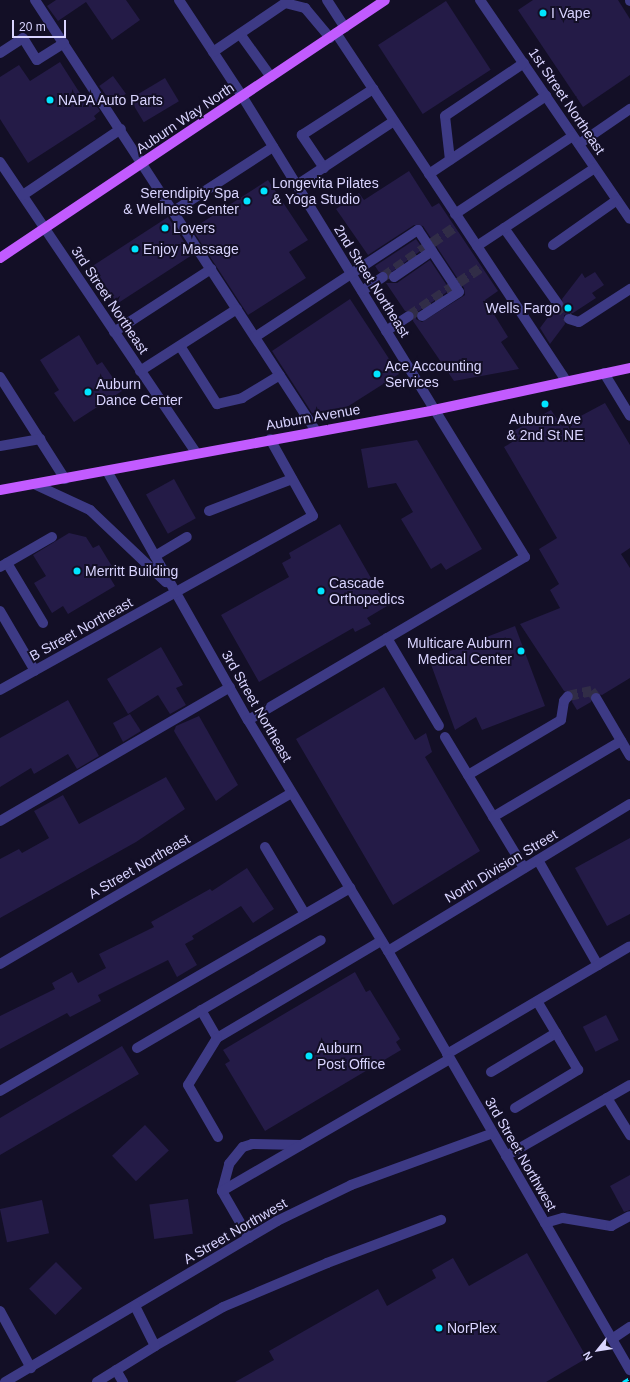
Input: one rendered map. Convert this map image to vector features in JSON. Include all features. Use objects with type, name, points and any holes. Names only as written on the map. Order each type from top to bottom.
[{"type":"main road","name":"Auburn Way North","points":[[0,258],[385,0]]},
{"type":"main road","name":"Auburn Avenue","points":[[0,490],[270,439],[434,410],[630,368]]},
{"type":"street","points":[[35,0],[143,162],[316,431]]},
{"type":"street","name":"2nd Street Northeast","points":[[179,0],[242,96],[525,557],[387,638]]},
{"type":"street","points":[[327,0],[345,28]]},
{"type":"street","name":"1st Street Northeast","points":[[480,0],[630,218]]},
{"type":"street","points":[[213,52],[285,3],[305,8],[333,36],[373,89],[429,174],[457,221],[477,246],[485,265],[566,381]]},
{"type":"street","points":[[240,34],[271,77]]},
{"type":"street","points":[[0,53],[23,38],[37,60],[64,43]]},
{"type":"street","points":[[450,160],[446,116],[524,63]]},
{"type":"street","points":[[324,168],[302,135],[373,89]]},
{"type":"street","points":[[429,174],[546,96]]},
{"type":"street","points":[[457,221],[576,140],[629,112]]},
{"type":"street","points":[[297,185],[394,121]]},
{"type":"street","points":[[23,195],[121,129]]},
{"type":"street","points":[[174,211],[273,147]]},
{"type":"street","name":"3rd Street Northeast","points":[[0,162],[196,453]]},
{"type":"street","points":[[477,246],[595,168]]},
{"type":"street","points":[[553,245],[617,200]]},
{"type":"street","points":[[504,228],[558,304]]},
{"type":"street","points":[[255,337],[418,230],[459,292],[422,316]]},
{"type":"street","points":[[394,277],[432,251]]},
{"type":"street","points":[[114,332],[212,269]]},
{"type":"street","points":[[362,291],[383,277]]},
{"type":"street","points":[[569,319],[579,322],[630,289]]},
{"type":"street","points":[[140,371],[237,309]]},
{"type":"street","points":[[386,331],[409,316]]},
{"type":"street","points":[[180,346],[217,404],[242,398],[280,375]]},
{"type":"street","points":[[604,373],[630,416]]},
{"type":"street","points":[[0,376],[64,479]]},
{"type":"street","points":[[0,446],[40,439]]},
{"type":"street","points":[[209,511],[292,479],[270,439]]},
{"type":"street","name":"3rd Street Northeast","points":[[107,471],[248,720],[388,951]]},
{"type":"street","name":"B Street Northeast","points":[[0,690],[313,516],[292,479]]},
{"type":"street","points":[[34,484],[90,510],[176,592]]},
{"type":"street","points":[[43,623],[4,565],[52,537]]},
{"type":"street","points":[[155,556],[187,537]]},
{"type":"street","points":[[0,611],[35,671]]},
{"type":"street","points":[[248,720],[387,638],[439,726]]},
{"type":"street","points":[[0,821],[230,687]]},
{"type":"street","points":[[468,775],[561,720],[564,701],[568,696]]},
{"type":"street","points":[[596,698],[630,756]]},
{"type":"street","points":[[445,737],[524,868]]},
{"type":"street","points":[[493,817],[621,741]]},
{"type":"street","name":"A Street Northeast","points":[[0,964],[292,793]]},
{"type":"street","name":"North Division Street","points":[[388,951],[630,804]]},
{"type":"street","points":[[265,846],[305,914]]},
{"type":"street","points":[[538,860],[598,965]]},
{"type":"street","points":[[0,1091],[350,888]]},
{"type":"street","points":[[137,1048],[321,940]]},
{"type":"street","points":[[218,1137],[188,1085],[217,1038],[381,941]]},
{"type":"street","points":[[222,1191],[302,1145],[537,1001],[630,946]]},
{"type":"street","name":"3rd Street Northwest","points":[[388,951],[630,1370]]},
{"type":"street","points":[[514,1108],[578,1070],[537,1001]]},
{"type":"street","points":[[201,1010],[217,1038]]},
{"type":"street","points":[[491,1072],[556,1034]]},
{"type":"street","points":[[506,1156],[630,1085]]},
{"type":"street","points":[[607,1098],[630,1134]]},
{"type":"street","name":"A Street Northwest","points":[[5,1382],[249,1238],[351,1185],[493,1133]]},
{"type":"street","points":[[249,1238],[222,1191],[229,1164],[243,1147],[252,1144],[302,1145]]},
{"type":"street","points":[[545,1223],[562,1218],[610,1226],[630,1216]]},
{"type":"street","points":[[97,1382],[155,1346],[223,1307],[327,1263],[441,1220]]},
{"type":"street","points":[[135,1306],[155,1346]]},
{"type":"street","points":[[0,1311],[31,1368]]},
{"type":"street","points":[[612,1339],[630,1327]]},
{"type":"street","points":[[116,1370],[122,1382]]},
{"type":"building","points":[[56,0],[126,0],[140,20],[112,40],[86,2],[58,21],[47,6]]},
{"type":"building","points":[[533,0],[618,0],[630,19],[630,75],[583,107],[518,10]]},
{"type":"building","points":[[446,1],[491,70],[423,114],[378,45]]},
{"type":"building","name":"NAPA Auto Parts","points":[[60,62],[83,98],[88,94],[100,111],[94,116],[96,119],[28,163],[0,119],[0,77],[19,65],[30,81]]},
{"type":"building","points":[[113,76],[126,94],[112,104],[99,86]]},
{"type":"building","points":[[165,78],[179,101],[144,122],[130,99]]},
{"type":"building","points":[[409,171],[432,207],[439,203],[498,291],[485,300],[508,337],[501,342],[519,369],[454,381],[413,321],[414,312],[405,311],[386,283],[397,283],[430,260],[450,290],[416,313],[416,319],[422,322],[465,295],[464,288],[423,226],[414,225],[368,255],[336,209],[359,193],[364,200]]},
{"type":"building","points":[[268,180],[308,240],[289,252],[306,278],[248,315],[192,229]]},
{"type":"building","points":[[168,217],[193,255],[117,304],[93,266]]},
{"type":"building","points":[[416,239],[423,249],[389,274],[379,272],[375,266]]},
{"type":"building","name":"Wells Fargo","points":[[595,272],[604,285],[592,293],[596,298],[573,313],[564,315],[565,324],[550,344],[540,328],[554,309],[564,307],[562,299],[582,273],[585,278]]},
{"type":"building","points":[[350,299],[399,374],[347,407],[312,413],[272,351]]},
{"type":"building","points":[[79,335],[97,365],[102,362],[122,391],[74,422],[54,393],[59,390],[40,360]]},
{"type":"building","points":[[605,403],[630,445],[630,548],[621,554],[630,568],[630,678],[602,695],[592,693],[591,702],[577,710],[572,702],[574,693],[564,691],[520,624],[560,608],[550,590],[559,584],[539,549],[557,538],[504,447],[514,441],[510,433],[551,410],[562,426]]},
{"type":"building","points":[[417,440],[482,549],[446,570],[441,563],[431,569],[401,519],[413,512],[396,483],[368,488],[361,449]]},
{"type":"building","points":[[174,479],[196,518],[168,534],[146,495]]},
{"type":"building","name":"Cascade Orthopedics","points":[[340,524],[387,606],[367,618],[371,624],[355,632],[353,628],[259,682],[221,615],[289,577],[282,563],[291,558],[289,553]]},
{"type":"building","name":"Merritt Building","points":[[69,533],[86,537],[93,548],[99,545],[113,568],[109,576],[115,586],[68,614],[63,606],[52,613],[34,583],[46,576],[33,555]]},
{"type":"building","points":[[515,626],[545,706],[482,730],[476,717],[455,730],[429,659]]},
{"type":"building","points":[[161,647],[183,685],[176,688],[186,705],[170,714],[158,695],[128,714],[107,679]]},
{"type":"building","points":[[384,687],[415,740],[426,733],[432,752],[425,757],[480,851],[393,905],[296,739]]},
{"type":"building","points":[[68,700],[99,756],[77,769],[68,754],[34,774],[31,768],[0,787],[0,738]]},
{"type":"building","points":[[130,714],[141,731],[123,742],[113,723]]},
{"type":"building","points":[[199,716],[238,785],[216,801],[174,731],[176,726]]},
{"type":"building","points":[[166,777],[185,809],[136,842],[0,918],[0,859],[19,849],[22,853],[49,838],[34,811],[63,795],[79,824]]},
{"type":"building","points":[[630,838],[630,914],[607,926],[575,868]]},
{"type":"building","points":[[247,868],[274,909],[253,923],[241,906],[192,936],[194,939],[185,944],[197,965],[177,977],[168,960],[98,995],[101,1001],[70,1017],[67,1013],[0,1049],[0,1016],[55,989],[52,983],[72,972],[78,983],[106,968],[99,954],[154,927],[151,922],[210,889],[212,891]]},
{"type":"building","name":"Auburn Post Office","points":[[355,972],[366,992],[370,990],[400,1039],[396,1042],[401,1050],[265,1131],[225,1064],[230,1061],[223,1050]]},
{"type":"building","points":[[606,1015],[619,1040],[596,1052],[583,1027]]},
{"type":"building","points":[[122,1046],[139,1074],[0,1155],[0,1118]]},
{"type":"building","points":[[145,1125],[169,1151],[136,1181],[112,1156]]},
{"type":"building","points":[[630,1175],[630,1210],[624,1212],[610,1186]]},
{"type":"building","points":[[188,1199],[193,1234],[154,1239],[149,1204]]},
{"type":"building","points":[[42,1200],[49,1233],[7,1242],[0,1209]]},
{"type":"building","name":"NorPlex","points":[[527,1253],[587,1358],[546,1382],[235,1382],[274,1360],[269,1351],[378,1289],[387,1306],[436,1278],[432,1270],[453,1258],[469,1286]]},
{"type":"building","points":[[56,1262],[82,1288],[55,1315],[29,1289]]},
{"type":"tunnel","points":[[383,277],[455,227]]},
{"type":"tunnel","points":[[409,316],[482,267]]},
{"type":"tunnel","points":[[558,304],[569,319]]},
{"type":"tunnel","points":[[568,696],[591,691],[596,698]]},
{"type":"railway","points":[[623,1382],[630,1378]]},
{"type":"place","name":"I Vape","points":[[543,13]]},
{"type":"place","name":"NAPA Auto Parts","points":[[50,100]]},
{"type":"place","name":"Longevita Pilates & Yoga Studio","points":[[264,191]]},
{"type":"place","name":"Serendipity Spa & Wellness Center","points":[[247,201]]},
{"type":"place","name":"Lovers","points":[[165,228]]},
{"type":"place","name":"Enjoy Massage","points":[[135,249]]},
{"type":"place","name":"Wells Fargo","points":[[568,308]]},
{"type":"place","name":"Ace Accounting Services","points":[[377,374]]},
{"type":"place","name":"Auburn Dance Center","points":[[88,392]]},
{"type":"place","name":"Auburn Ave & 2nd St NE","points":[[545,404]]},
{"type":"place","name":"Merritt Building","points":[[77,571]]},
{"type":"place","name":"Cascade Orthopedics","points":[[321,591]]},
{"type":"place","name":"Multicare Auburn Medical Center","points":[[521,651]]},
{"type":"place","name":"Auburn Post Office","points":[[309,1056]]},
{"type":"place","name":"NorPlex","points":[[439,1328]]}]
